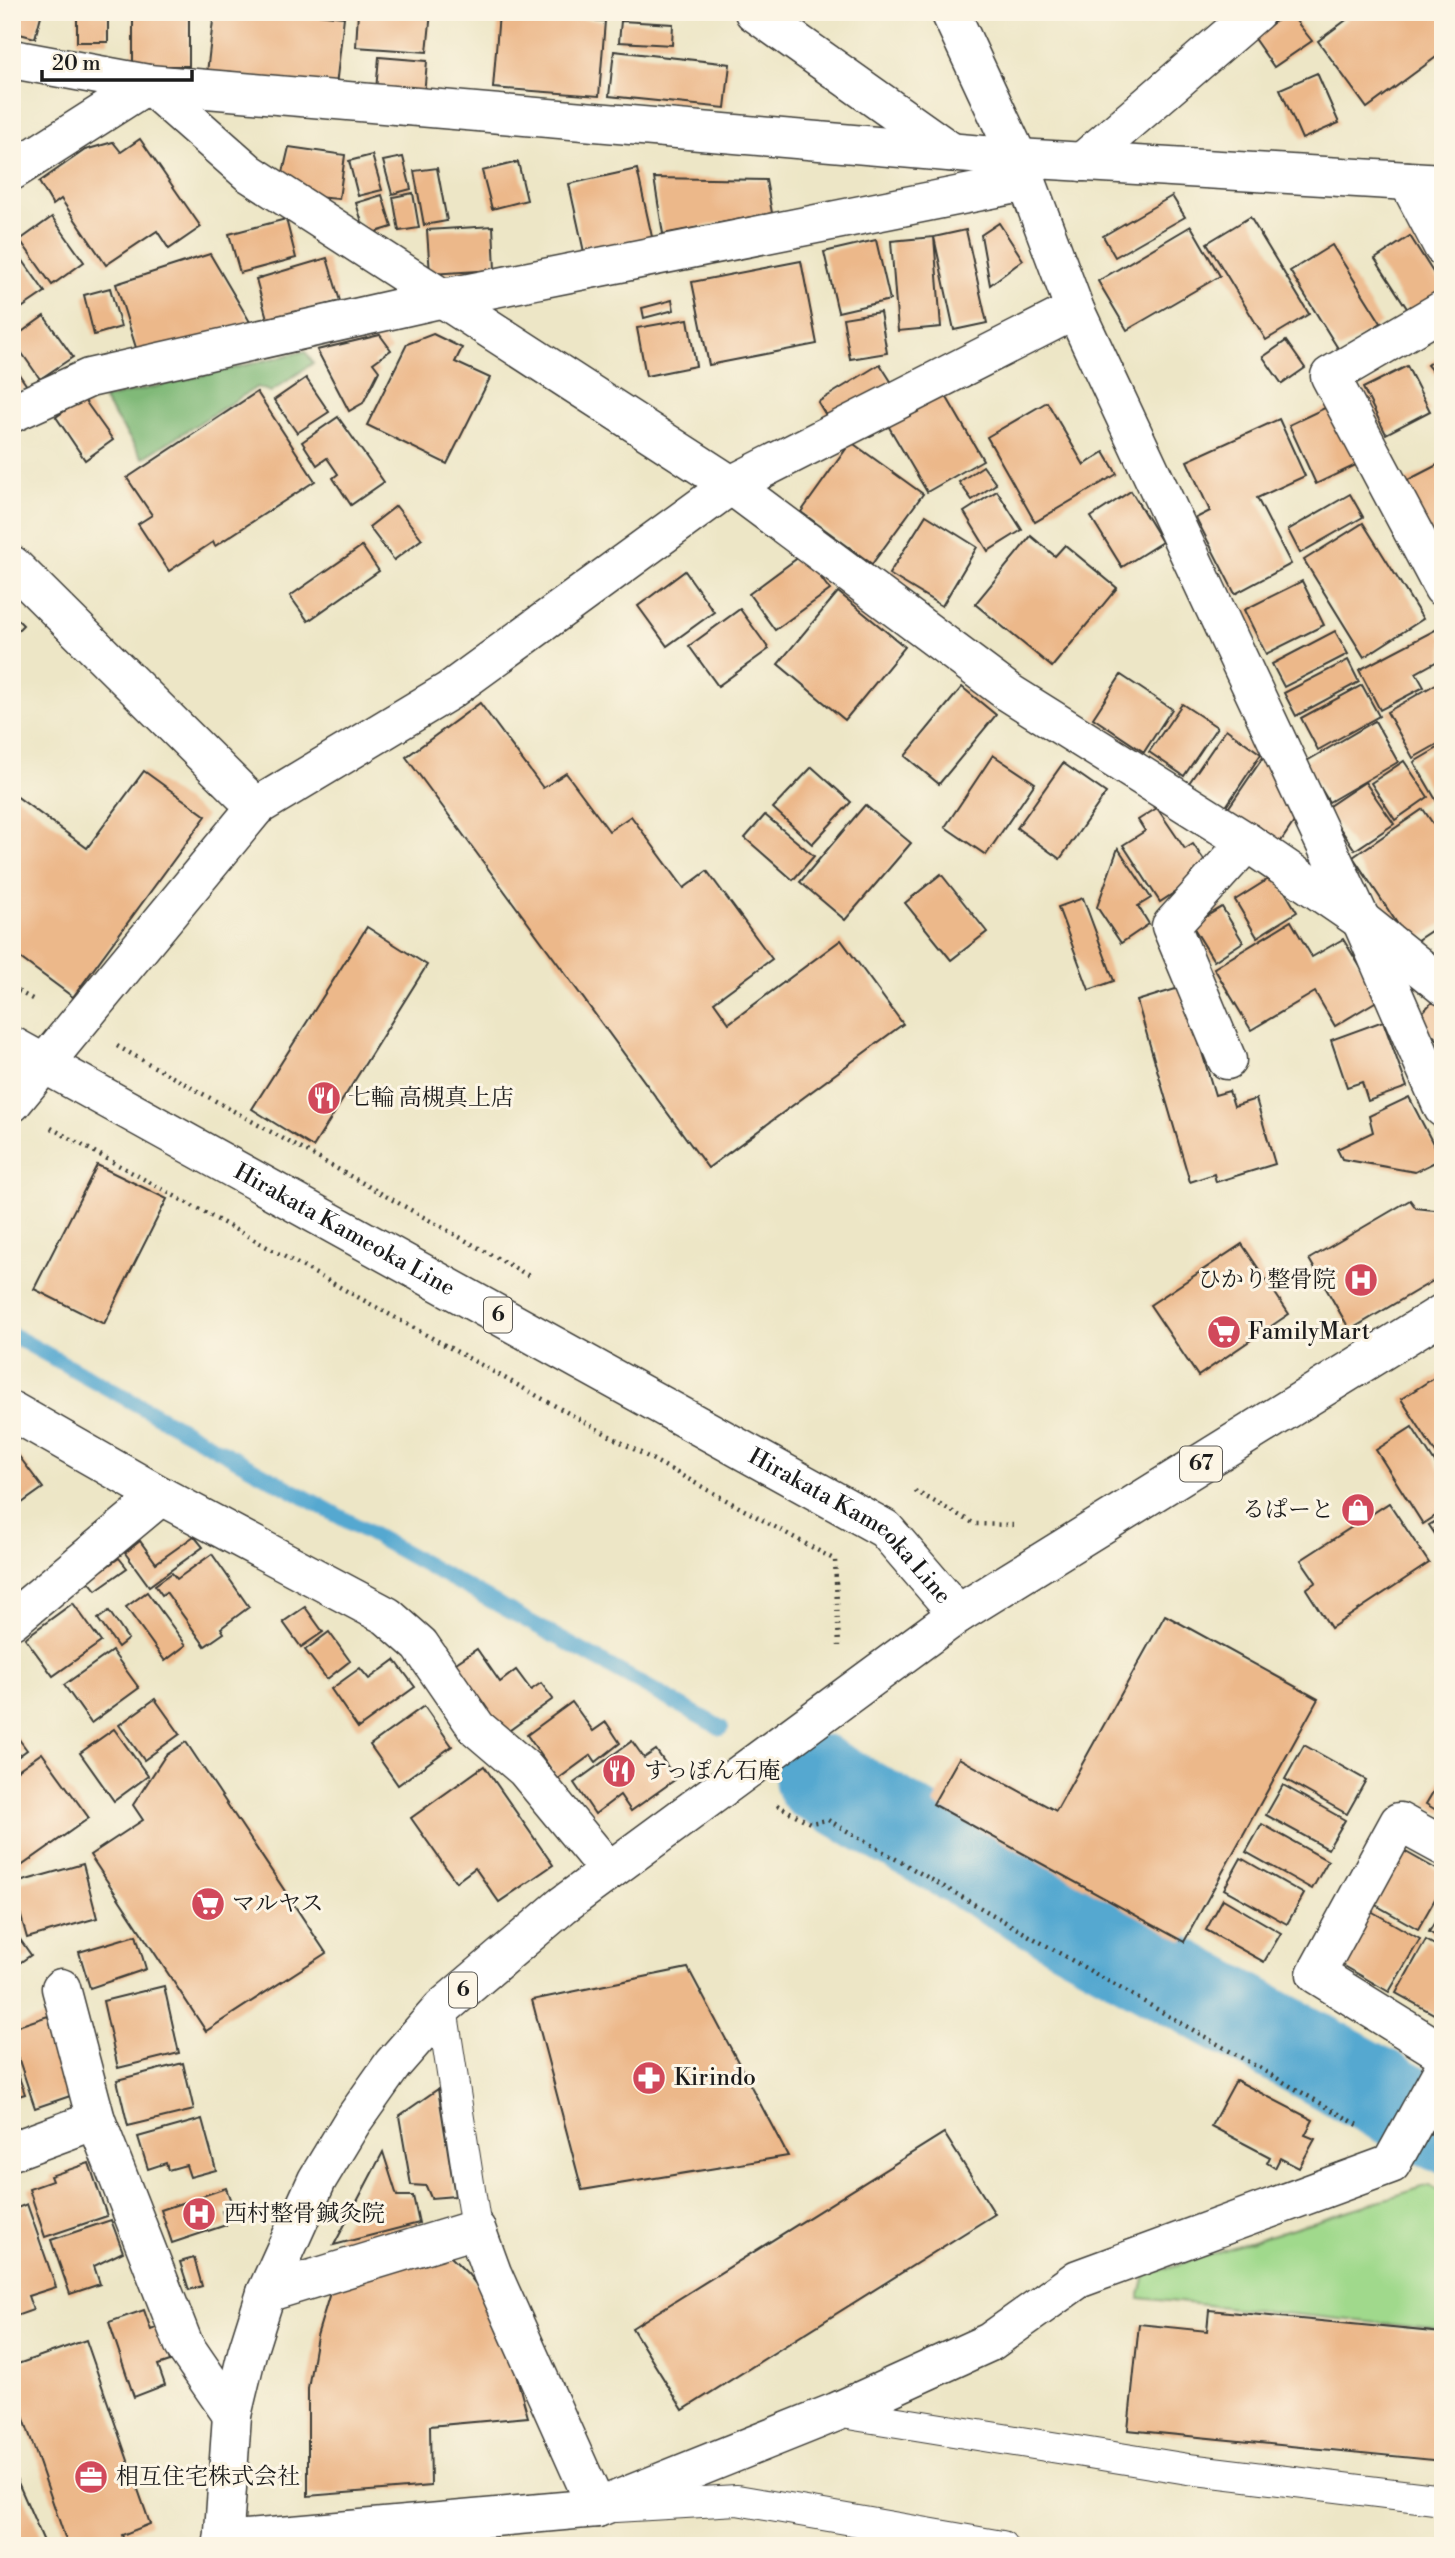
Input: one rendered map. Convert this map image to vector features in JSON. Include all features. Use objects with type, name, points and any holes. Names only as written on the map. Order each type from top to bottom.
[{"type":"street","points":[[754,12],[951,152]]},
{"type":"street","points":[[950,12],[1022,170],[1075,310],[1361,920],[1443,1108]]},
{"type":"street","points":[[1082,162],[1255,12]]},
{"type":"street","points":[[12,59],[148,84],[951,152],[1022,170]]},
{"type":"street","points":[[12,171],[148,84]]},
{"type":"street","points":[[148,84],[249,173],[731,485],[1007,692],[1247,842],[1361,920],[1443,986]]},
{"type":"street","points":[[12,413],[89,378],[1022,170],[1082,162],[1425,182],[1443,247]]},
{"type":"street","points":[[12,1103],[28,1055],[77,1023],[256,807],[449,691],[731,485],[1075,310]]},
{"type":"street","points":[[1443,310],[1330,376],[1443,588]]},
{"type":"street","points":[[12,565],[256,807]]},
{"type":"street","points":[[1227,1060],[1171,926],[1247,842]]},
{"type":"street","name":"Hirakata Kameoka Line","points":[[28,1055],[885,1529],[958,1614],[515,1943],[442,2008],[393,2064],[352,2122],[317,2180],[266,2293],[232,2415],[223,2543]]},
{"type":"street","name":"67","points":[[958,1614],[1443,1313]]},
{"type":"street","points":[[12,1411],[162,1496],[387,1616],[420,1645],[477,1728],[525,1769],[609,1871]]},
{"type":"street","points":[[12,1620],[162,1496]]},
{"type":"street","points":[[223,2543],[597,2508],[836,2412],[990,2342],[1078,2279],[1391,2164],[1440,2070],[1316,1974],[1399,1822],[1443,1846]]},
{"type":"street","points":[[61,1987],[96,2120],[184,2345],[232,2415]]},
{"type":"street","points":[[12,2151],[96,2120]]},
{"type":"street","points":[[266,2293],[475,2229],[597,2508]]},
{"type":"lane","points":[[442,2008],[475,2229]]},
{"type":"lane","points":[[836,2412],[1188,2469],[1443,2500]]},
{"type":"lane","points":[[597,2508],[737,2500],[1002,2546]]},
{"type":"path","points":[[12,988],[540,1282]]},
{"type":"path","points":[[46,1125],[835,1560],[839,1649]]},
{"type":"path","points":[[902,1484],[975,1524],[1023,1525]]},
{"type":"path","points":[[767,1800],[810,1823],[828,1820],[1404,2142]]},
{"type":"green space","points":[[305,351],[313,363],[271,392],[257,387],[143,458],[103,399]]},
{"type":"green space","points":[[1429,2185],[1443,2194],[1443,2330],[1139,2298],[1145,2275]]},
{"type":"building","points":[[12,12],[42,12],[35,38],[12,32]]},
{"type":"building","points":[[77,12],[108,12],[108,42],[77,42]]},
{"type":"building","points":[[133,12],[189,12],[189,66],[133,66]]},
{"type":"building","points":[[214,12],[300,12],[344,17],[336,86],[207,73]]},
{"type":"building","points":[[358,12],[431,12],[427,52],[356,47]]},
{"type":"building","points":[[1289,12],[1312,41],[1274,67],[1253,37]]},
{"type":"building","points":[[1357,12],[1443,12],[1443,52],[1367,108],[1318,41]]},
{"type":"building","points":[[499,13],[605,21],[599,96],[493,88]]},
{"type":"building","points":[[621,21],[673,24],[672,45],[619,42]]},
{"type":"building","points":[[614,51],[730,64],[725,108],[609,96]]},
{"type":"building","points":[[379,57],[427,61],[424,95],[376,90]]},
{"type":"building","points":[[1317,73],[1339,123],[1302,139],[1280,89]]},
{"type":"building","points":[[140,139],[201,227],[169,249],[157,231],[106,265],[61,199],[53,205],[39,182],[85,150],[113,142],[121,152]]},
{"type":"building","points":[[289,147],[345,155],[339,199],[304,196],[282,177]]},
{"type":"building","points":[[372,155],[382,190],[358,196],[349,161]]},
{"type":"building","points":[[403,157],[411,189],[392,194],[383,161]]},
{"type":"building","points":[[518,162],[527,200],[492,209],[482,171]]},
{"type":"building","points":[[437,168],[447,221],[424,225],[414,171]]},
{"type":"building","points":[[637,169],[652,237],[584,252],[569,184]]},
{"type":"building","points":[[654,178],[766,180],[772,213],[663,234]]},
{"type":"building","points":[[413,193],[419,228],[399,231],[393,197]]},
{"type":"building","points":[[382,195],[392,227],[366,235],[356,203]]},
{"type":"building","points":[[1172,196],[1185,217],[1115,257],[1103,236]]},
{"type":"building","points":[[52,217],[84,262],[52,285],[20,240]]},
{"type":"building","points":[[1250,217],[1309,314],[1266,340],[1207,243]]},
{"type":"building","points":[[286,219],[296,258],[240,273],[229,234]]},
{"type":"building","points":[[999,223],[1023,260],[990,285],[981,235]]},
{"type":"building","points":[[493,226],[495,270],[430,274],[427,230]]},
{"type":"building","points":[[1191,226],[1220,276],[1127,330],[1098,281]]},
{"type":"building","points":[[966,230],[987,323],[954,330],[934,237]]},
{"type":"building","points":[[1410,236],[1443,288],[1443,296],[1412,316],[1375,259]]},
{"type":"building","points":[[934,237],[941,327],[898,331],[891,241]]},
{"type":"building","points":[[876,240],[890,300],[838,312],[824,252]]},
{"type":"building","points":[[12,245],[45,292],[17,311],[12,304]]},
{"type":"building","points":[[1332,245],[1381,323],[1339,350],[1290,271]]},
{"type":"building","points":[[210,254],[253,327],[138,354],[116,284]]},
{"type":"building","points":[[327,258],[340,301],[268,322],[256,279]]},
{"type":"building","points":[[801,261],[817,344],[709,365],[692,282]]},
{"type":"building","points":[[110,288],[121,327],[94,335],[84,295]]},
{"type":"building","points":[[672,300],[674,310],[644,318],[642,308]]},
{"type":"building","points":[[880,312],[887,353],[850,359],[843,318]]},
{"type":"building","points":[[44,316],[73,357],[40,379],[12,339]]},
{"type":"building","points":[[688,319],[696,366],[646,376],[637,328]]},
{"type":"building","points":[[433,334],[462,348],[455,362],[490,378],[447,464],[367,425],[407,344]]},
{"type":"building","points":[[380,335],[391,350],[373,363],[379,371],[363,403],[349,411],[317,350]]},
{"type":"building","points":[[1286,341],[1305,368],[1282,384],[1263,357]]},
{"type":"building","points":[[1443,353],[1443,384],[1427,365]]},
{"type":"building","points":[[12,364],[27,386],[12,396]]},
{"type":"building","points":[[880,364],[892,383],[830,422],[818,402]]},
{"type":"building","points":[[1407,366],[1430,411],[1386,434],[1363,388]]},
{"type":"building","points":[[306,378],[329,412],[297,433],[274,400]]},
{"type":"building","points":[[942,389],[983,460],[927,492],[886,422]]},
{"type":"building","points":[[257,392],[315,481],[215,546],[213,542],[169,571],[138,524],[152,515],[127,478]]},
{"type":"building","points":[[83,398],[113,440],[85,460],[56,417]]},
{"type":"building","points":[[1047,402],[1084,465],[1104,452],[1117,474],[1035,522],[987,437]]},
{"type":"building","points":[[1331,405],[1358,464],[1316,484],[1289,425]]},
{"type":"building","points":[[338,417],[384,482],[351,505],[333,478],[338,474],[327,458],[317,465],[302,442]]},
{"type":"building","points":[[1279,419],[1305,476],[1257,498],[1291,564],[1235,594],[1196,518],[1210,511],[1187,461]]},
{"type":"building","points":[[851,442],[923,494],[872,564],[801,512]]},
{"type":"building","points":[[1443,462],[1443,528],[1429,535],[1402,483]]},
{"type":"building","points":[[983,466],[996,484],[972,500],[959,482]]},
{"type":"building","points":[[997,491],[1022,530],[988,551],[964,512]]},
{"type":"building","points":[[1131,491],[1162,542],[1122,567],[1091,517]]},
{"type":"building","points":[[1350,494],[1363,517],[1300,553],[1288,530]]},
{"type":"building","points":[[396,506],[422,539],[394,560],[369,527]]},
{"type":"building","points":[[926,515],[977,547],[942,606],[889,574]]},
{"type":"building","points":[[1363,523],[1423,619],[1364,657],[1304,560]]},
{"type":"building","points":[[1031,536],[1055,556],[1065,545],[1117,588],[1052,667],[975,604]]},
{"type":"building","points":[[362,546],[379,571],[308,621],[290,596]]},
{"type":"building","points":[[803,554],[830,590],[775,630],[749,594]]},
{"type":"building","points":[[685,571],[714,612],[667,646],[638,606]]},
{"type":"building","points":[[1302,581],[1324,625],[1266,654],[1244,610]]},
{"type":"building","points":[[838,592],[905,647],[845,720],[778,664]]},
{"type":"building","points":[[740,609],[769,649],[718,686],[689,646]]},
{"type":"building","points":[[12,614],[23,625],[12,636]]},
{"type":"building","points":[[1437,629],[1443,639],[1443,658],[1416,673],[1424,687],[1380,710],[1359,670]]},
{"type":"building","points":[[1335,631],[1348,654],[1284,687],[1272,664]]},
{"type":"building","points":[[1348,660],[1359,682],[1296,716],[1284,693]]},
{"type":"building","points":[[1121,675],[1172,709],[1144,752],[1093,718]]},
{"type":"building","points":[[1443,680],[1443,741],[1413,758],[1387,712]]},
{"type":"building","points":[[1362,685],[1379,716],[1318,750],[1301,718]]},
{"type":"building","points":[[962,687],[996,715],[939,784],[905,756]]},
{"type":"building","points":[[480,703],[543,788],[566,773],[609,831],[631,816],[684,888],[707,871],[772,959],[714,1002],[729,1023],[841,940],[903,1024],[708,1168],[406,757]]},
{"type":"building","points":[[1182,704],[1217,727],[1184,776],[1149,752]]},
{"type":"building","points":[[1375,721],[1398,762],[1329,802],[1305,762]]},
{"type":"building","points":[[1226,729],[1261,754],[1225,808],[1189,783]]},
{"type":"building","points":[[1443,745],[1443,812],[1414,762]]},
{"type":"building","points":[[1266,753],[1300,813],[1277,847],[1225,813]]},
{"type":"building","points":[[993,755],[1035,783],[986,855],[945,827]]},
{"type":"building","points":[[1404,761],[1428,797],[1395,820],[1371,783]]},
{"type":"building","points":[[1063,763],[1106,793],[1060,859],[1017,828]]},
{"type":"building","points":[[812,767],[851,802],[812,844],[773,808]]},
{"type":"building","points":[[144,771],[206,816],[73,997],[12,952],[12,793],[87,848]]},
{"type":"building","points":[[1365,782],[1394,824],[1355,850],[1326,808]]},
{"type":"building","points":[[865,805],[911,843],[845,920],[800,882]]},
{"type":"building","points":[[1157,808],[1185,849],[1193,844],[1210,869],[1160,902],[1123,845],[1145,831],[1138,820]]},
{"type":"building","points":[[1423,809],[1436,828],[1443,823],[1443,923],[1411,944],[1353,857]]},
{"type":"building","points":[[765,815],[814,856],[793,880],[745,838]]},
{"type":"building","points":[[1118,848],[1151,898],[1138,906],[1149,924],[1121,943],[1097,907]]},
{"type":"building","points":[[941,874],[987,932],[951,960],[905,903]]},
{"type":"building","points":[[1275,875],[1297,912],[1257,937],[1235,900]]},
{"type":"building","points":[[1083,898],[1114,981],[1089,990],[1058,907]]},
{"type":"building","points":[[1222,907],[1243,942],[1214,961],[1192,925]]},
{"type":"building","points":[[1291,921],[1312,957],[1343,939],[1380,999],[1335,1026],[1315,992],[1251,1030],[1214,968]]},
{"type":"building","points":[[367,927],[427,965],[313,1147],[252,1109]]},
{"type":"building","points":[[1182,987],[1215,1095],[1229,1091],[1234,1106],[1256,1099],[1275,1164],[1216,1182],[1214,1174],[1190,1182],[1137,1001]]},
{"type":"building","points":[[1436,998],[1443,1005],[1443,1045],[1416,1019]]},
{"type":"building","points":[[1383,1021],[1407,1087],[1368,1101],[1362,1082],[1347,1087],[1331,1040]]},
{"type":"building","points":[[1409,1097],[1441,1159],[1415,1172],[1342,1159],[1337,1149],[1373,1132],[1369,1116]]},
{"type":"building","points":[[97,1165],[167,1199],[104,1324],[34,1289]]},
{"type":"building","points":[[1410,1200],[1416,1208],[1443,1211],[1443,1275],[1350,1330],[1309,1259]]},
{"type":"building","points":[[1242,1244],[1289,1314],[1198,1376],[1150,1305]]},
{"type":"building","points":[[1443,1372],[1443,1464],[1401,1399]]},
{"type":"building","points":[[1412,1427],[1443,1475],[1443,1511],[1423,1524],[1376,1450]]},
{"type":"building","points":[[12,1447],[43,1488],[12,1510]]},
{"type":"building","points":[[1389,1503],[1429,1563],[1331,1628],[1306,1589],[1316,1582],[1301,1560]]},
{"type":"building","points":[[1443,1517],[1443,1546],[1429,1525]]},
{"type":"building","points":[[194,1536],[203,1547],[149,1586],[125,1553],[140,1541],[156,1563]]},
{"type":"building","points":[[212,1554],[249,1607],[221,1628],[224,1633],[205,1646],[166,1592],[162,1595],[155,1585],[172,1573],[177,1579]]},
{"type":"building","points":[[119,1558],[127,1568],[96,1590],[88,1580]]},
{"type":"building","points":[[147,1592],[186,1645],[165,1661],[126,1607]]},
{"type":"building","points":[[73,1603],[101,1642],[53,1676],[25,1638]]},
{"type":"building","points":[[305,1607],[323,1632],[301,1647],[283,1622]]},
{"type":"building","points":[[109,1611],[128,1639],[118,1647],[98,1619]]},
{"type":"building","points":[[1165,1615],[1318,1699],[1184,1942],[933,1804],[959,1758],[1056,1811]]},
{"type":"building","points":[[329,1632],[350,1661],[327,1679],[305,1650]]},
{"type":"building","points":[[477,1649],[500,1682],[516,1670],[531,1690],[541,1683],[553,1699],[503,1735],[453,1665]]},
{"type":"building","points":[[112,1651],[139,1688],[91,1723],[64,1685]]},
{"type":"building","points":[[395,1660],[415,1687],[358,1728],[331,1689],[360,1668],[369,1679]]},
{"type":"building","points":[[155,1699],[180,1734],[144,1760],[119,1725]]},
{"type":"building","points":[[572,1702],[593,1731],[606,1722],[620,1743],[596,1762],[591,1755],[558,1779],[527,1735]]},
{"type":"building","points":[[424,1706],[452,1746],[398,1785],[370,1745]]},
{"type":"building","points":[[114,1729],[148,1776],[114,1801],[80,1753]]},
{"type":"building","points":[[12,1730],[27,1750],[12,1761]]},
{"type":"building","points":[[632,1741],[644,1758],[656,1750],[676,1779],[631,1811],[620,1795],[595,1814],[574,1783]]},
{"type":"building","name":"マルヤス","points":[[186,1742],[326,1953],[206,2031],[90,1855],[143,1820],[133,1805],[165,1756]]},
{"type":"building","points":[[1304,1745],[1366,1780],[1347,1814],[1285,1779]]},
{"type":"building","points":[[42,1753],[89,1818],[17,1869],[12,1862],[12,1774]]},
{"type":"building","points":[[484,1766],[553,1865],[499,1902],[475,1868],[456,1882],[411,1818]]},
{"type":"building","points":[[1443,1775],[1443,1814],[1426,1804]]},
{"type":"building","points":[[1283,1785],[1345,1820],[1328,1849],[1266,1815]]},
{"type":"building","points":[[1262,1824],[1328,1861],[1312,1889],[1246,1852]]},
{"type":"building","points":[[1404,1851],[1443,1873],[1443,1885],[1418,1929],[1374,1904]]},
{"type":"building","points":[[1241,1858],[1304,1894],[1287,1924],[1224,1889]]},
{"type":"building","points":[[83,1864],[97,1918],[27,1938],[12,1884]]},
{"type":"building","points":[[1223,1899],[1281,1933],[1264,1962],[1206,1930]]},
{"type":"building","points":[[1443,1908],[1443,1940],[1429,1932]]},
{"type":"building","points":[[1371,1911],[1420,1939],[1389,1992],[1341,1964]]},
{"type":"building","points":[[12,1928],[31,1955],[12,1968]]},
{"type":"building","points":[[136,1935],[146,1969],[90,1988],[79,1952]]},
{"type":"building","points":[[1426,1940],[1443,1950],[1443,2019],[1396,1993]]},
{"type":"building","name":"Kirindo","points":[[688,1968],[788,2156],[582,2190],[532,2000]]},
{"type":"building","points":[[164,1986],[179,2053],[118,2068],[103,2001]]},
{"type":"building","points":[[48,2016],[73,2095],[35,2108],[12,2039],[12,2028]]},
{"type":"building","points":[[12,2058],[25,2094],[12,2098]]},
{"type":"building","points":[[183,2063],[194,2110],[128,2126],[117,2080]]},
{"type":"building","points":[[1236,2080],[1313,2120],[1305,2135],[1315,2139],[1299,2168],[1280,2158],[1275,2168],[1267,2163],[1270,2157],[1211,2126]]},
{"type":"building","points":[[438,2089],[455,2196],[431,2198],[426,2186],[411,2185],[399,2116]]},
{"type":"building","points":[[202,2119],[216,2170],[190,2177],[186,2165],[168,2170],[166,2163],[148,2169],[138,2137]]},
{"type":"building","points":[[944,2133],[995,2214],[683,2410],[632,2328]]},
{"type":"building","points":[[383,2152],[397,2196],[413,2196],[419,2223],[334,2245]]},
{"type":"building","points":[[89,2163],[107,2216],[45,2237],[29,2189],[52,2181],[50,2176]]},
{"type":"building","points":[[226,2188],[233,2207],[222,2211],[226,2225],[172,2243],[161,2210]]},
{"type":"building","points":[[27,2204],[56,2287],[28,2296],[33,2310],[16,2316],[12,2304],[12,2210]]},
{"type":"building","points":[[111,2220],[123,2252],[94,2266],[100,2284],[70,2294],[51,2240]]},
{"type":"building","points":[[445,2251],[468,2274],[488,2300],[511,2357],[528,2417],[430,2426],[431,2486],[308,2496],[308,2388],[317,2336],[332,2286]]},
{"type":"building","points":[[194,2258],[202,2286],[189,2290],[180,2262]]},
{"type":"building","points":[[144,2310],[151,2330],[158,2327],[170,2361],[158,2365],[165,2385],[134,2397],[109,2322]]},
{"type":"building","points":[[1209,2310],[1443,2333],[1443,2461],[1128,2430],[1139,2324],[1207,2331]]},
{"type":"building","points":[[86,2340],[150,2524],[122,2535],[126,2546],[68,2546],[12,2384],[12,2366]]},
{"type":"building","points":[[16,2478],[46,2546],[12,2546],[12,2480]]},
{"type":"waterway","points":[[12,1335],[721,1728]]},
{"type":"waterway","points":[[819,1779],[1058,1916],[1443,2128]]},
{"type":"place","name":"七輪 高槻真上店","points":[[324,1098]]},
{"type":"place","name":"ひかり整骨院","points":[[1361,1280]]},
{"type":"place","name":"FamilyMart","points":[[1224,1332]]},
{"type":"place","name":"るぱーと","points":[[1358,1510]]},
{"type":"place","name":"すっぽん石庵","points":[[619,1771]]},
{"type":"place","name":"マルヤス","points":[[208,1904]]},
{"type":"place","name":"Kirindo","points":[[649,2078]]},
{"type":"place","name":"西村整骨鍼灸院","points":[[199,2214]]},
{"type":"place","name":"相互住宅株式会社","points":[[91,2477]]}]
